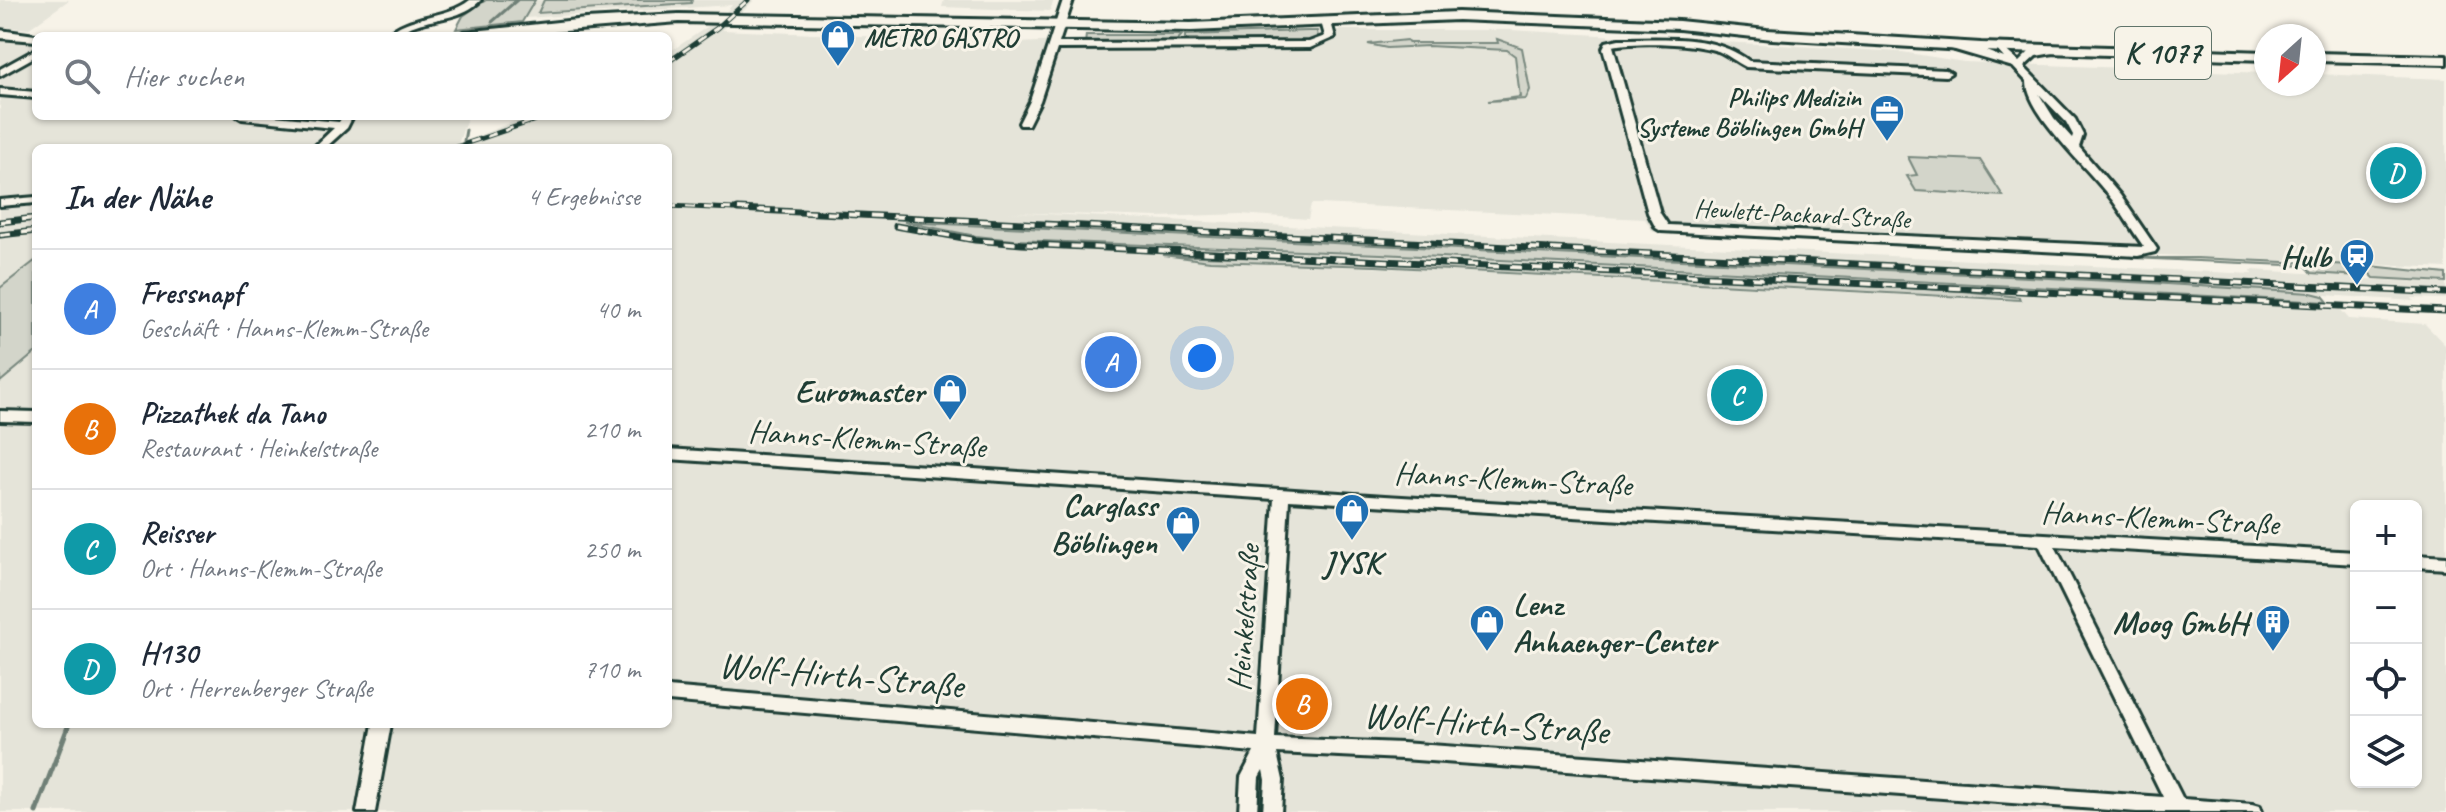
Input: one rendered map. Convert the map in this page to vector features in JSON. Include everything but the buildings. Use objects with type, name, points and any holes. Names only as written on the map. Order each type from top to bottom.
[{"type":"main road","name":"K 1077","points":[[502,32],[679,18],[1191,27],[1498,16],[1936,45],[2254,56]]},
{"type":"main road","points":[[0,34],[32,37]]},
{"type":"main road","points":[[2326,57],[2446,60]]},
{"type":"street","points":[[396,32],[402,27],[457,13],[476,0]]},
{"type":"street","points":[[1024,123],[1068,0]]},
{"type":"street","points":[[1053,46],[1310,45],[1330,37],[1326,22]]},
{"type":"street","name":"Hewlett-Packard-Straße","points":[[1946,73],[1746,64],[1737,54],[1722,49],[1685,45],[1619,42],[1609,44],[1608,48],[1660,225],[1673,229],[2138,252],[2151,249],[2151,244],[2073,140],[2050,120],[2032,83]]},
{"type":"street","points":[[1936,45],[1982,53],[2018,68],[2033,54],[2060,49]]},
{"type":"street","name":"Hewlett-Packard-Straße","points":[[2000,48],[2071,121],[2078,135],[2073,140]]},
{"type":"street","points":[[0,73],[32,54]]},
{"type":"street","points":[[0,92],[32,95]]},
{"type":"street","points":[[324,120],[345,121]]},
{"type":"street","points":[[323,144],[345,121]]},
{"type":"street","points":[[0,203],[32,200]]},
{"type":"street","points":[[0,416],[32,417]]},
{"type":"street","name":"Hanns-Klemm-Straße","points":[[672,454],[2350,558]]},
{"type":"street","name":"Heinkelstraße","points":[[1272,812],[1274,780],[1266,745],[1282,494]]},
{"type":"street","points":[[2044,540],[2177,806]]},
{"type":"street","points":[[2422,561],[2446,563]]},
{"type":"street","name":"Wolf-Hirth-Straße","points":[[672,694],[1266,745],[1402,751],[2253,812]]},
{"type":"street","points":[[366,812],[381,728]]},
{"type":"street","name":"Heinkelstraße","points":[[1248,812],[1250,777],[1266,745]]},
{"type":"shaded area","points":[[0,0],[69,0],[28,29],[0,27]]},
{"type":"shaded area","points":[[486,0],[535,0],[522,22],[456,29],[463,16]]},
{"type":"shaded area","points":[[535,0],[754,0],[742,12],[726,12],[732,5],[525,18]]},
{"type":"shaded area","points":[[544,0],[692,0],[691,3],[538,13]]},
{"type":"shaded area","points":[[944,0],[1054,0],[1050,11],[942,7]]},
{"type":"shaded area","name":"Hulb","points":[[710,25],[726,26],[722,30],[1017,43],[1307,30],[1510,30],[1902,52],[1964,62],[2254,73],[2254,96],[2326,96],[2326,74],[2446,79],[2446,268],[1653,232],[1645,219],[1319,204],[1311,204],[1308,219],[1241,214],[1158,217],[1005,212],[2252,274],[2251,270],[2362,276],[2365,279],[2446,283],[2446,299],[2412,298],[2414,301],[2150,283],[909,223],[1014,240],[1381,254],[2446,308],[2446,314],[2236,304],[2341,310],[2349,319],[2425,324],[2446,346],[2446,812],[0,812],[0,40],[32,43],[32,120],[467,120],[458,144],[517,120],[672,120],[672,50]],"holes":[[[1164,255],[1378,261],[1963,291],[2018,298],[2011,301],[1442,270],[1210,262]]]},
{"type":"shaded area","points":[[1317,31],[1318,38],[1308,42],[1202,43],[1197,39],[1185,39],[1185,35]]},
{"type":"shaded area","points":[[1086,35],[1182,35],[1174,44],[1085,44]]},
{"type":"shaded area","points":[[1497,39],[1522,48],[1530,90],[1526,99],[1488,101],[1520,97],[1515,56],[1507,50],[1428,46],[1387,48],[1368,44],[1407,40],[1409,43],[1498,43]]},
{"type":"shaded area","points":[[1908,157],[1980,160],[2003,196],[1916,191],[1907,176],[1917,175]]},
{"type":"shaded area","points":[[904,222],[2151,283],[2311,293],[2323,296],[2328,302],[1381,254],[1014,240]]},
{"type":"shaded area","points":[[1163,255],[1378,261],[1963,291],[2019,297],[2020,300],[1375,266],[1210,261]]},
{"type":"shaded area","points":[[2132,258],[2353,265],[2362,276],[2312,273],[2306,266]]},
{"type":"shaded area","points":[[32,263],[32,355],[0,382],[0,288]]},
{"type":"shaded area","points":[[2361,265],[2446,274],[2446,282],[2374,278]]},
{"type":"waterway","points":[[492,22],[517,0]]},
{"type":"waterway","points":[[464,141],[466,130]]},
{"type":"waterway","points":[[36,812],[68,728]]},
{"type":"railway","points":[[672,59],[717,28],[748,0]]},
{"type":"railway","points":[[465,144],[535,120]]},
{"type":"railway","points":[[672,206],[775,211]]},
{"type":"railway","points":[[738,209],[775,211]]},
{"type":"railway","points":[[775,211],[2446,293]]},
{"type":"railway","points":[[0,222],[32,218]]},
{"type":"railway","points":[[896,226],[975,240],[1022,244],[2446,311]]},
{"type":"railway","points":[[0,235],[32,231]]},
{"type":"place","name":"METRO GASTRO","points":[[838,68]]},
{"type":"place","name":"Philips Medizin Systeme Böblingen GmbH","points":[[1887,143]]},
{"type":"place","name":"H130","points":[[2396,173]]},
{"type":"place","name":"Hulb","points":[[2357,287]]},
{"type":"place","name":"Fressnapf","points":[[1111,362]]},
{"type":"place","name":"Reisser","points":[[1737,395]]},
{"type":"place","name":"Euromaster","points":[[950,422]]},
{"type":"place","name":"JYSK","points":[[1352,542]]},
{"type":"place","name":"Carglass Böblingen","points":[[1183,554]]},
{"type":"place","name":"Lenz Anhaenger-Center","points":[[1487,653]]},
{"type":"place","name":"Moog GmbH","points":[[2273,653]]},
{"type":"place","name":"Pizzathek da Tano","points":[[1302,704]]}]
